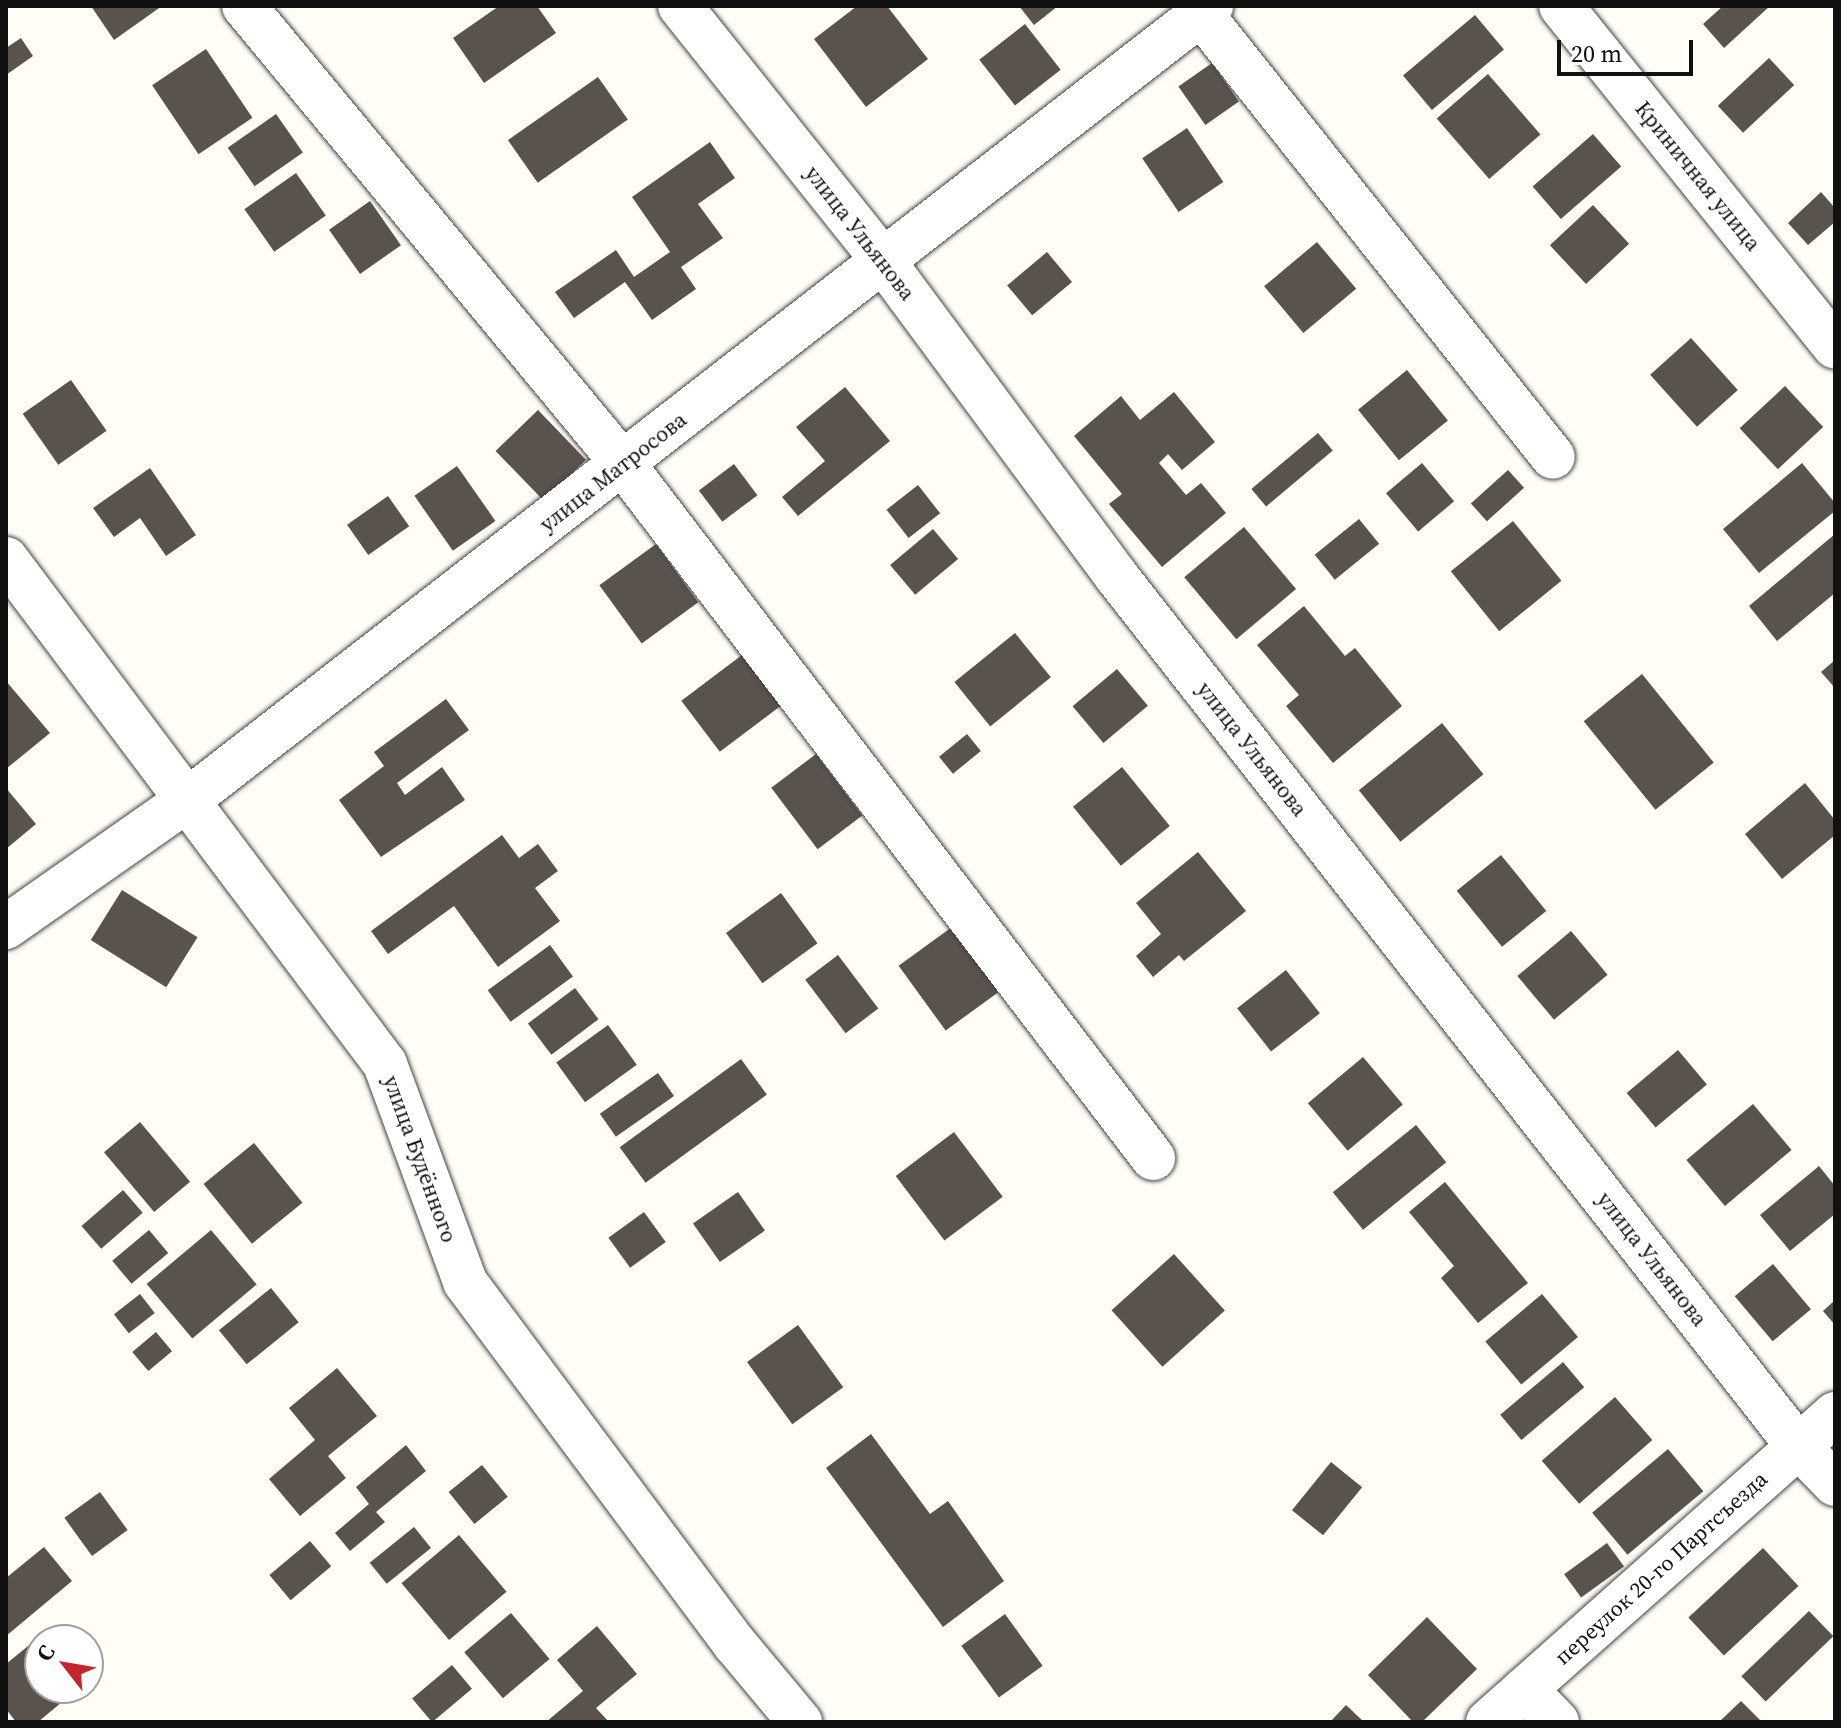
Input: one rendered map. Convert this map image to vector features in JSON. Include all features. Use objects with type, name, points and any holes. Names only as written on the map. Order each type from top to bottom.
[{"type":"street","points":[[244,6],[624,465],[1153,1158]]},
{"type":"street","name":"улица Ульянова","points":[[680,6],[884,262],[1117,577],[1798,1446],[1835,1484]]},
{"type":"street","name":"Криничная улица","points":[[1561,6],[1835,347]]},
{"type":"street","points":[[1206,10],[1553,457]]},
{"type":"street","name":"улица Матросова","points":[[6,927],[189,799],[624,465],[1206,10]]},
{"type":"street","name":"улица Будённого","points":[[6,559],[385,1064],[465,1282],[735,1644],[800,1722]]},
{"type":"street","name":"переулок 20-го Партсъезда","points":[[1488,1722],[1835,1414]]},
{"type":"street","points":[[1525,1689],[1557,1722]]},
{"type":"building","points":[[91,6],[162,6],[114,40]]},
{"type":"building","points":[[499,6],[537,6],[556,33],[484,83],[453,38]]},
{"type":"building","points":[[857,6],[887,6],[928,59],[866,107],[814,39]]},
{"type":"building","points":[[1019,6],[1058,6],[1034,25]]},
{"type":"building","points":[[1723,6],[1770,6],[1724,48],[1703,24]]},
{"type":"building","points":[[1475,15],[1504,49],[1432,110],[1403,75]]},
{"type":"building","points":[[1025,24],[1061,70],[1015,105],[979,60]]},
{"type":"building","points":[[21,38],[33,56],[6,75],[6,48]]},
{"type":"building","points":[[206,49],[252,118],[199,154],[152,85]]},
{"type":"building","points":[[1769,58],[1794,85],[1743,133],[1718,106]]},
{"type":"building","points":[[1212,63],[1239,102],[1205,125],[1178,87]]},
{"type":"building","points":[[1488,74],[1540,134],[1489,179],[1437,119]]},
{"type":"building","points":[[598,77],[628,120],[538,183],[508,140]]},
{"type":"building","points":[[276,114],[303,153],[255,186],[228,148]]},
{"type":"building","points":[[1187,128],[1223,182],[1179,212],[1142,158]]},
{"type":"building","points":[[1593,134],[1621,166],[1561,219],[1533,186]]},
{"type":"building","points":[[710,142],[735,178],[698,204],[723,238],[681,267],[696,289],[652,320],[625,282],[574,318],[555,292],[616,250],[634,277],[670,252],[632,197]]},
{"type":"building","points":[[296,173],[326,216],[274,252],[244,209]]},
{"type":"building","points":[[1821,192],[1835,208],[1835,222],[1808,245],[1788,223]]},
{"type":"building","points":[[370,201],[401,245],[360,274],[329,230]]},
{"type":"building","points":[[1593,205],[1629,244],[1586,284],[1550,245]]},
{"type":"building","points":[[1317,242],[1356,289],[1303,333],[1264,286]]},
{"type":"building","points":[[1047,252],[1072,282],[1032,315],[1007,285]]},
{"type":"building","points":[[1691,338],[1738,390],[1697,427],[1650,375]]},
{"type":"building","points":[[1407,370],[1448,421],[1399,460],[1358,410]]},
{"type":"building","points":[[71,380],[107,431],[58,465],[23,414]]},
{"type":"building","points":[[1785,386],[1823,427],[1778,469],[1740,428]]},
{"type":"building","points":[[845,387],[890,441],[798,516],[782,497],[825,461],[796,427]]},
{"type":"building","points":[[1174,392],[1215,442],[1182,470],[1168,454],[1159,463],[1186,495],[1201,483],[1226,513],[1162,567],[1109,504],[1122,494],[1074,436],[1121,396],[1140,420]]},
{"type":"building","points":[[538,410],[586,460],[543,501],[496,451]]},
{"type":"building","points":[[1318,433],[1333,451],[1266,507],[1251,489]]},
{"type":"building","points":[[1422,463],[1454,501],[1418,532],[1386,493]]},
{"type":"building","points":[[1802,463],[1835,503],[1835,511],[1759,573],[1723,529]]},
{"type":"building","points":[[734,464],[757,495],[722,522],[699,490]]},
{"type":"building","points":[[457,466],[495,521],[453,551],[414,496]]},
{"type":"building","points":[[150,468],[196,535],[166,556],[140,518],[114,537],[93,508]]},
{"type":"building","points":[[1508,470],[1524,488],[1487,521],[1471,503]]},
{"type":"building","points":[[918,485],[940,513],[909,538],[886,510]]},
{"type":"building","points":[[388,496],[409,526],[368,555],[347,525]]},
{"type":"building","points":[[1359,519],[1379,544],[1335,580],[1315,555]]},
{"type":"building","points":[[1513,521],[1561,581],[1499,631],[1451,571]]},
{"type":"building","points":[[1244,527],[1296,589],[1236,639],[1184,577]]},
{"type":"building","points":[[933,529],[958,559],[915,595],[890,565]]},
{"type":"building","points":[[1835,534],[1835,593],[1777,641],[1749,606]]},
{"type":"building","points":[[656,544],[698,602],[642,643],[599,585]]},
{"type":"building","points":[[1304,606],[1345,656],[1355,648],[1402,706],[1333,763],[1286,706],[1299,695],[1257,645]]},
{"type":"building","points":[[1015,633],[1051,677],[990,726],[954,682]]},
{"type":"building","points":[[742,655],[781,706],[720,752],[681,701]]},
{"type":"building","points":[[1835,660],[1835,688],[1821,672]]},
{"type":"building","points":[[1117,669],[1148,706],[1103,743],[1073,706]]},
{"type":"building","points":[[1642,674],[1714,763],[1655,810],[1584,721]]},
{"type":"building","points":[[6,681],[50,733],[6,769]]},
{"type":"building","points":[[446,699],[469,730],[397,783],[405,795],[442,767],[465,800],[381,857],[339,800],[384,766],[374,752]]},
{"type":"building","points":[[1442,723],[1484,774],[1400,842],[1359,790]]},
{"type":"building","points":[[967,734],[981,751],[953,774],[939,757]]},
{"type":"building","points":[[816,754],[862,815],[818,849],[771,788]]},
{"type":"building","points":[[1122,767],[1170,826],[1121,866],[1073,807]]},
{"type":"building","points":[[1805,783],[1835,820],[1835,835],[1782,879],[1745,834]]},
{"type":"building","points":[[6,788],[36,824],[6,849]]},
{"type":"building","points":[[502,835],[519,858],[538,844],[558,871],[535,888],[560,921],[498,967],[454,906],[388,954],[371,931]]},
{"type":"building","points":[[1198,852],[1246,911],[1184,961],[1179,955],[1153,977],[1136,956],[1161,934],[1136,903]]},
{"type":"building","points":[[1501,855],[1546,911],[1502,947],[1457,891]]},
{"type":"building","points":[[122,890],[197,937],[166,987],[91,940]]},
{"type":"building","points":[[781,893],[817,943],[762,983],[726,933]]},
{"type":"building","points":[[952,927],[999,992],[946,1031],[899,966]]},
{"type":"building","points":[[1571,931],[1608,975],[1554,1020],[1517,976]]},
{"type":"building","points":[[550,945],[573,977],[511,1022],[488,990]]},
{"type":"building","points":[[838,955],[878,1009],[846,1033],[805,980]]},
{"type":"building","points":[[1286,970],[1320,1013],[1271,1052],[1237,1008]]},
{"type":"building","points":[[575,988],[598,1019],[551,1055],[528,1024]]},
{"type":"building","points":[[608,1025],[637,1065],[585,1102],[556,1063]]},
{"type":"building","points":[[1678,1050],[1707,1084],[1656,1128],[1627,1093]]},
{"type":"building","points":[[1363,1057],[1403,1104],[1348,1151],[1308,1103]]},
{"type":"building","points":[[741,1059],[767,1095],[646,1183],[620,1147]]},
{"type":"building","points":[[658,1073],[674,1096],[616,1137],[600,1114]]},
{"type":"building","points":[[1753,1104],[1792,1150],[1725,1206],[1686,1160]]},
{"type":"building","points":[[140,1122],[190,1182],[154,1212],[104,1152]]},
{"type":"building","points":[[1416,1125],[1446,1162],[1363,1230],[1333,1192]]},
{"type":"building","points":[[954,1132],[1003,1197],[944,1241],[896,1176]]},
{"type":"building","points":[[254,1143],[302,1203],[252,1244],[203,1184]]},
{"type":"building","points":[[1819,1166],[1835,1186],[1835,1214],[1790,1251],[1760,1215]]},
{"type":"building","points":[[1445,1182],[1528,1283],[1478,1323],[1441,1278],[1454,1266],[1409,1212]]},
{"type":"building","points":[[123,1190],[143,1213],[101,1249],[81,1226]]},
{"type":"building","points":[[738,1192],[765,1231],[720,1262],[693,1224]]},
{"type":"building","points":[[644,1212],[666,1242],[630,1268],[608,1238]]},
{"type":"building","points":[[149,1230],[168,1253],[132,1284],[112,1261]]},
{"type":"building","points":[[211,1230],[257,1284],[192,1338],[147,1284]]},
{"type":"building","points":[[1174,1254],[1225,1310],[1162,1367],[1112,1310]]},
{"type":"building","points":[[1773,1264],[1811,1309],[1773,1341],[1735,1296]]},
{"type":"building","points":[[271,1288],[299,1322],[247,1364],[219,1330]]},
{"type":"building","points":[[140,1294],[155,1313],[129,1333],[114,1314]]},
{"type":"building","points":[[1542,1294],[1578,1337],[1521,1384],[1485,1342]]},
{"type":"building","points":[[1835,1300],[1835,1325],[1823,1311]]},
{"type":"building","points":[[798,1325],[843,1387],[792,1424],[747,1362]]},
{"type":"building","points":[[156,1332],[172,1351],[148,1371],[132,1352]]},
{"type":"building","points":[[1563,1362],[1584,1387],[1521,1440],[1500,1415]]},
{"type":"building","points":[[337,1368],[377,1416],[328,1456],[346,1478],[300,1516],[269,1479],[315,1440],[289,1408]]},
{"type":"building","points":[[1615,1397],[1652,1440],[1579,1504],[1542,1461]]},
{"type":"building","points":[[871,1434],[930,1514],[948,1501],[1004,1581],[943,1627],[826,1468]]},
{"type":"building","points":[[406,1445],[426,1471],[376,1512],[385,1522],[350,1551],[335,1533],[369,1504],[356,1487]]},
{"type":"building","points":[[1668,1449],[1703,1491],[1628,1555],[1592,1513]]},
{"type":"building","points":[[1331,1462],[1362,1487],[1323,1535],[1292,1510]]},
{"type":"building","points":[[482,1465],[508,1497],[474,1524],[449,1492]]},
{"type":"building","points":[[100,1492],[128,1530],[92,1556],[64,1518]]},
{"type":"building","points":[[414,1527],[431,1548],[387,1584],[370,1563]]},
{"type":"building","points":[[459,1535],[507,1592],[449,1640],[402,1583]]},
{"type":"building","points":[[310,1541],[331,1566],[291,1600],[269,1575]]},
{"type":"building","points":[[1607,1543],[1624,1566],[1581,1598],[1564,1574]]},
{"type":"building","points":[[44,1547],[72,1581],[6,1636],[6,1578]]},
{"type":"building","points":[[1763,1548],[1798,1586],[1724,1656],[1688,1618]]},
{"type":"building","points":[[1809,1611],[1833,1636],[1766,1701],[1741,1676]]},
{"type":"building","points":[[511,1613],[550,1659],[503,1698],[464,1652]]},
{"type":"building","points":[[1005,1614],[1043,1666],[999,1698],[961,1646]]},
{"type":"building","points":[[1427,1617],[1477,1669],[1422,1722],[1413,1722],[1368,1675]]},
{"type":"building","points":[[597,1626],[637,1674],[596,1708],[609,1722],[546,1722],[583,1691],[557,1660]]},
{"type":"building","points":[[24,1649],[24,1704],[60,1704],[38,1722],[16,1722],[6,1709],[6,1664]]},
{"type":"building","points":[[452,1665],[472,1689],[432,1722],[412,1698]]},
{"type":"building","points":[[1741,1701],[1762,1722],[1719,1722]]},
{"type":"building","points":[[1346,1705],[1364,1722],[1330,1722]]}]
